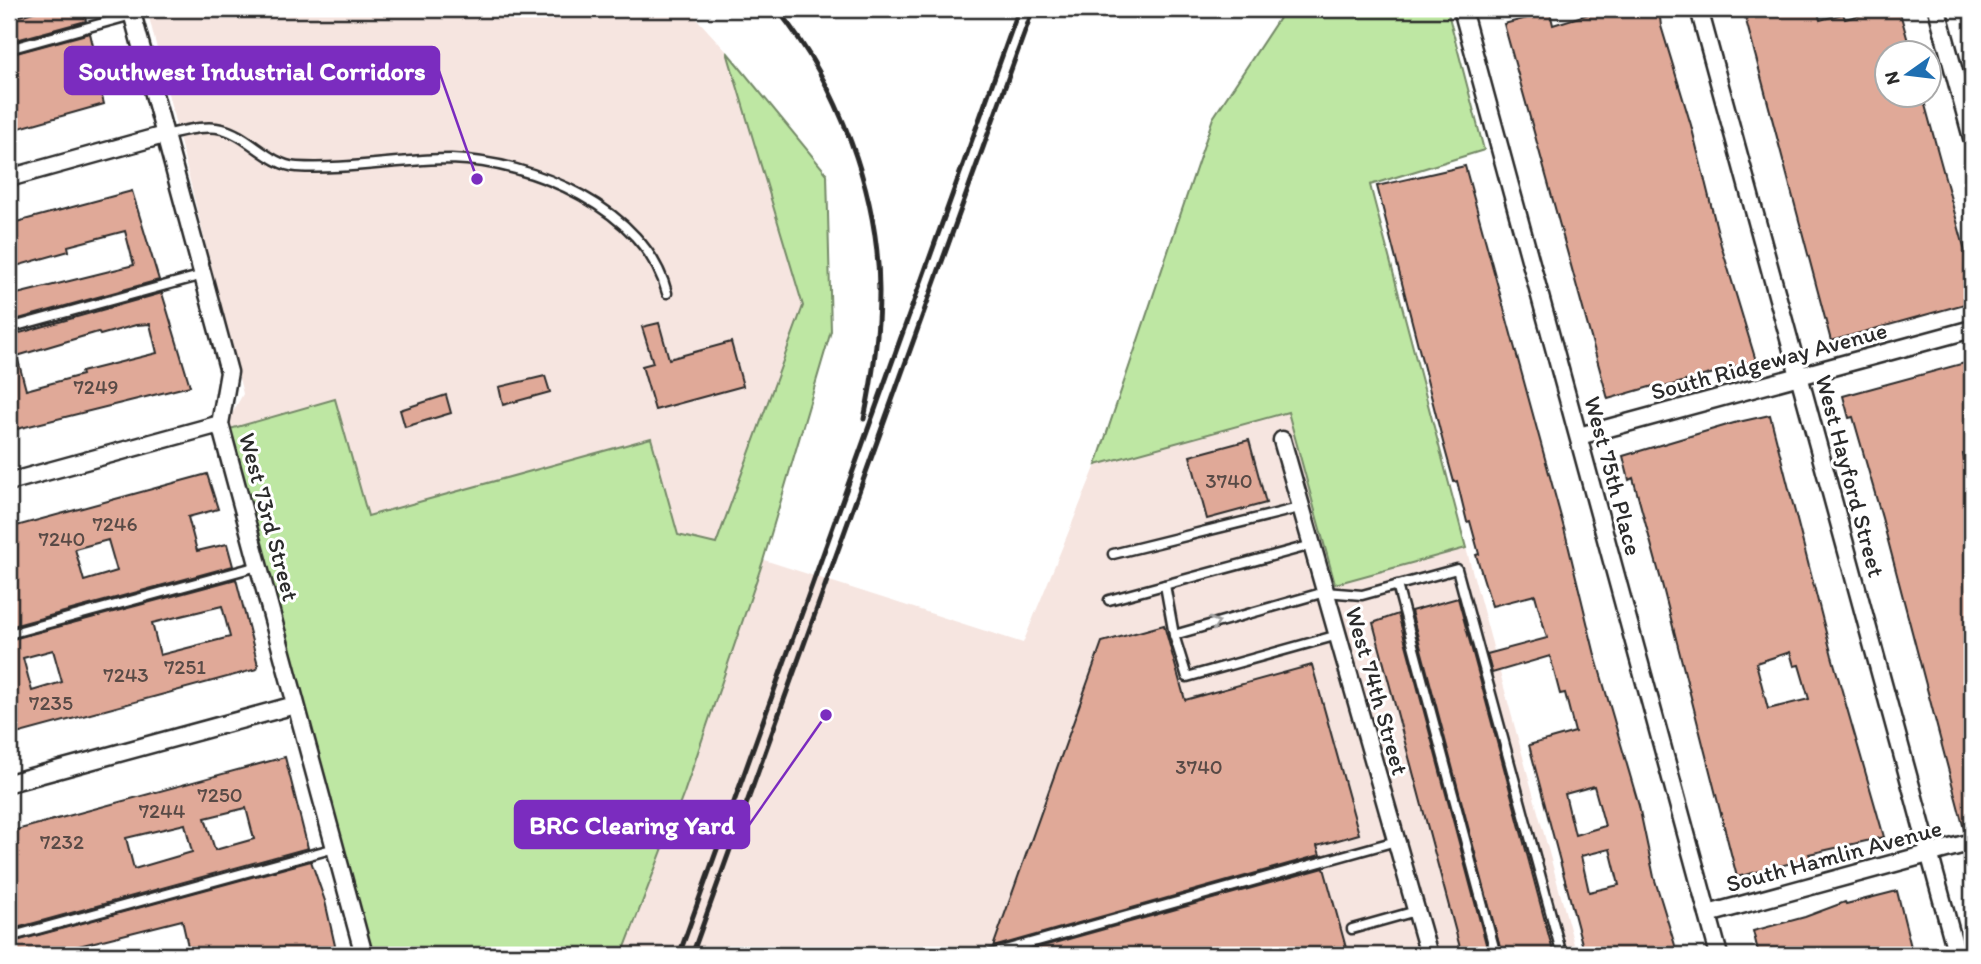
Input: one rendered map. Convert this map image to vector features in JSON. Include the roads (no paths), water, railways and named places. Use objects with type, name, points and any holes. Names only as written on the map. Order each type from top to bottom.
[{"type":"street","name":"West 75th Place","points":[[1462,9],[1719,955]]},
{"type":"street","name":"West Hayford Street","points":[[1699,9],[1957,955]]},
{"type":"street","points":[[1937,9],[1972,138]]},
{"type":"street","name":"West 73rd Street","points":[[132,12],[229,372],[220,425],[364,955]]},
{"type":"street","points":[[9,178],[164,135]]},
{"type":"street","name":"South Ridgeway Avenue","points":[[1579,436],[1972,329]]},
{"type":"street","points":[[9,482],[220,425]]},
{"type":"street","name":"West 74th Street","points":[[1282,440],[1429,955]]},
{"type":"street","points":[[9,783],[295,705]]},
{"type":"street","name":"South Hamlin Avenue","points":[[1708,914],[1972,842]]},
{"type":"lane","points":[[9,49],[132,12]]},
{"type":"lane","points":[[164,135],[221,128],[294,167],[453,159],[514,169],[573,191],[622,220],[645,248],[664,280],[667,293]]},
{"type":"lane","points":[[9,328],[203,275]]},
{"type":"lane","points":[[1113,554],[1303,507]]},
{"type":"lane","points":[[1109,600],[1312,545]]},
{"type":"lane","points":[[9,634],[258,566]]},
{"type":"lane","points":[[1174,635],[1325,592],[1362,594],[1457,569],[1562,955]]},
{"type":"lane","points":[[1397,585],[1496,955]]},
{"type":"lane","points":[[1165,586],[1174,635],[1188,677],[1338,635]]},
{"type":"lane","points":[[987,955],[1396,841]]},
{"type":"lane","points":[[9,937],[335,848]]},
{"type":"lane","points":[[1352,929],[1416,911]]},
{"type":"railway","points":[[777,9],[819,71],[836,106],[851,142],[872,216],[879,307],[875,355],[864,419]]},
{"type":"railway","points":[[679,955],[1019,9]]},
{"type":"railway","points":[[692,955],[1033,9]]},
{"type":"place","name":"Southwest Industrial Corridors","points":[[477,179]]},
{"type":"place","name":"BRC Clearing Yard","points":[[826,715]]}]
